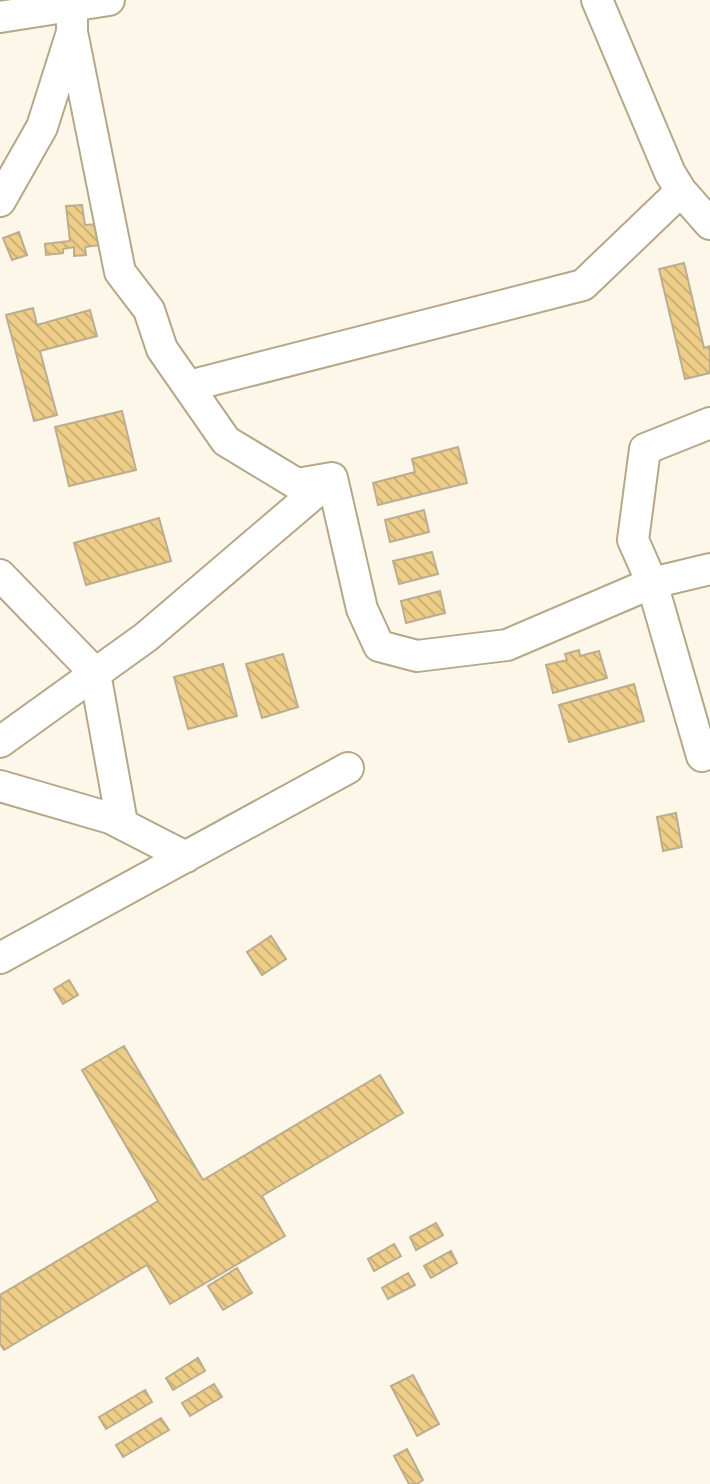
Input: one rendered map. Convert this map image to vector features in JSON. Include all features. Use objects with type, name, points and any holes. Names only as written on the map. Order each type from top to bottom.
[{"type":"street","points":[[0,17],[72,19],[109,0]]},
{"type":"street","points":[[597,0],[670,173],[681,191],[710,224]]},
{"type":"street","points":[[0,201],[42,127],[72,19]]},
{"type":"street","points":[[72,19],[120,272],[149,310],[162,349],[226,441],[297,484],[332,478]]},
{"type":"street","points":[[189,386],[583,285],[681,191]]},
{"type":"street","points":[[702,756],[652,583],[633,540],[645,449],[710,423]]},
{"type":"street","points":[[332,478],[362,609],[379,646],[417,656],[507,645],[652,583],[710,569]]},
{"type":"street","points":[[0,742],[146,637],[332,478]]},
{"type":"street","points":[[0,575],[95,673],[122,823]]},
{"type":"street","points":[[0,958],[348,768]]},
{"type":"street","points":[[0,786],[110,818],[186,857]]},
{"type":"building","points":[[82,205],[85,225],[98,224],[100,245],[85,247],[86,255],[74,256],[74,247],[63,249],[63,253],[46,255],[45,244],[70,241],[66,206]]},
{"type":"building","points":[[19,232],[27,255],[12,260],[3,238]]},
{"type":"building","points":[[684,263],[704,348],[710,346],[710,373],[685,379],[659,269]]},
{"type":"building","points":[[33,308],[37,325],[90,310],[97,336],[40,351],[57,415],[34,421],[6,315]]},
{"type":"building","points":[[122,411],[136,470],[69,486],[55,427]]},
{"type":"building","points":[[458,447],[467,483],[378,505],[373,483],[415,472],[412,459]]},
{"type":"building","points":[[424,510],[429,532],[390,542],[385,520]]},
{"type":"building","points":[[159,518],[171,561],[86,585],[74,543]]},
{"type":"building","points":[[432,552],[438,574],[399,584],[393,561]]},
{"type":"building","points":[[440,591],[445,613],[406,623],[401,601]]},
{"type":"building","points":[[579,650],[580,656],[599,651],[607,678],[553,693],[546,665],[567,660],[565,654]]},
{"type":"building","points":[[283,654],[298,707],[262,718],[246,664]]},
{"type":"building","points":[[223,664],[237,716],[188,729],[174,677]]},
{"type":"building","points":[[634,684],[644,721],[569,742],[559,705]]},
{"type":"building","points":[[676,813],[682,847],[663,851],[657,817]]},
{"type":"building","points":[[271,936],[286,959],[262,975],[247,952]]},
{"type":"building","points":[[69,980],[78,995],[63,1004],[54,989]]},
{"type":"building","points":[[124,1046],[203,1180],[380,1075],[403,1113],[262,1196],[285,1236],[170,1304],[147,1265],[4,1350],[0,1344],[0,1295],[158,1201],[82,1070]]},
{"type":"building","points":[[436,1223],[443,1235],[416,1250],[410,1237]]},
{"type":"building","points":[[394,1244],[401,1256],[374,1271],[368,1259]]},
{"type":"building","points":[[451,1251],[457,1263],[431,1278],[424,1266]]},
{"type":"building","points":[[237,1268],[252,1293],[223,1310],[208,1286]]},
{"type":"building","points":[[408,1273],[415,1285],[388,1299],[382,1288]]},
{"type":"building","points":[[198,1358],[205,1371],[173,1390],[166,1378]]},
{"type":"building","points":[[413,1375],[439,1424],[417,1436],[391,1386]]},
{"type":"building","points":[[214,1384],[222,1397],[190,1416],[182,1403]]},
{"type":"building","points":[[145,1390],[152,1402],[106,1429],[99,1417]]},
{"type":"building","points":[[161,1418],[169,1430],[123,1457],[116,1445]]},
{"type":"building","points":[[407,1449],[423,1480],[417,1484],[409,1484],[394,1456]]}]
